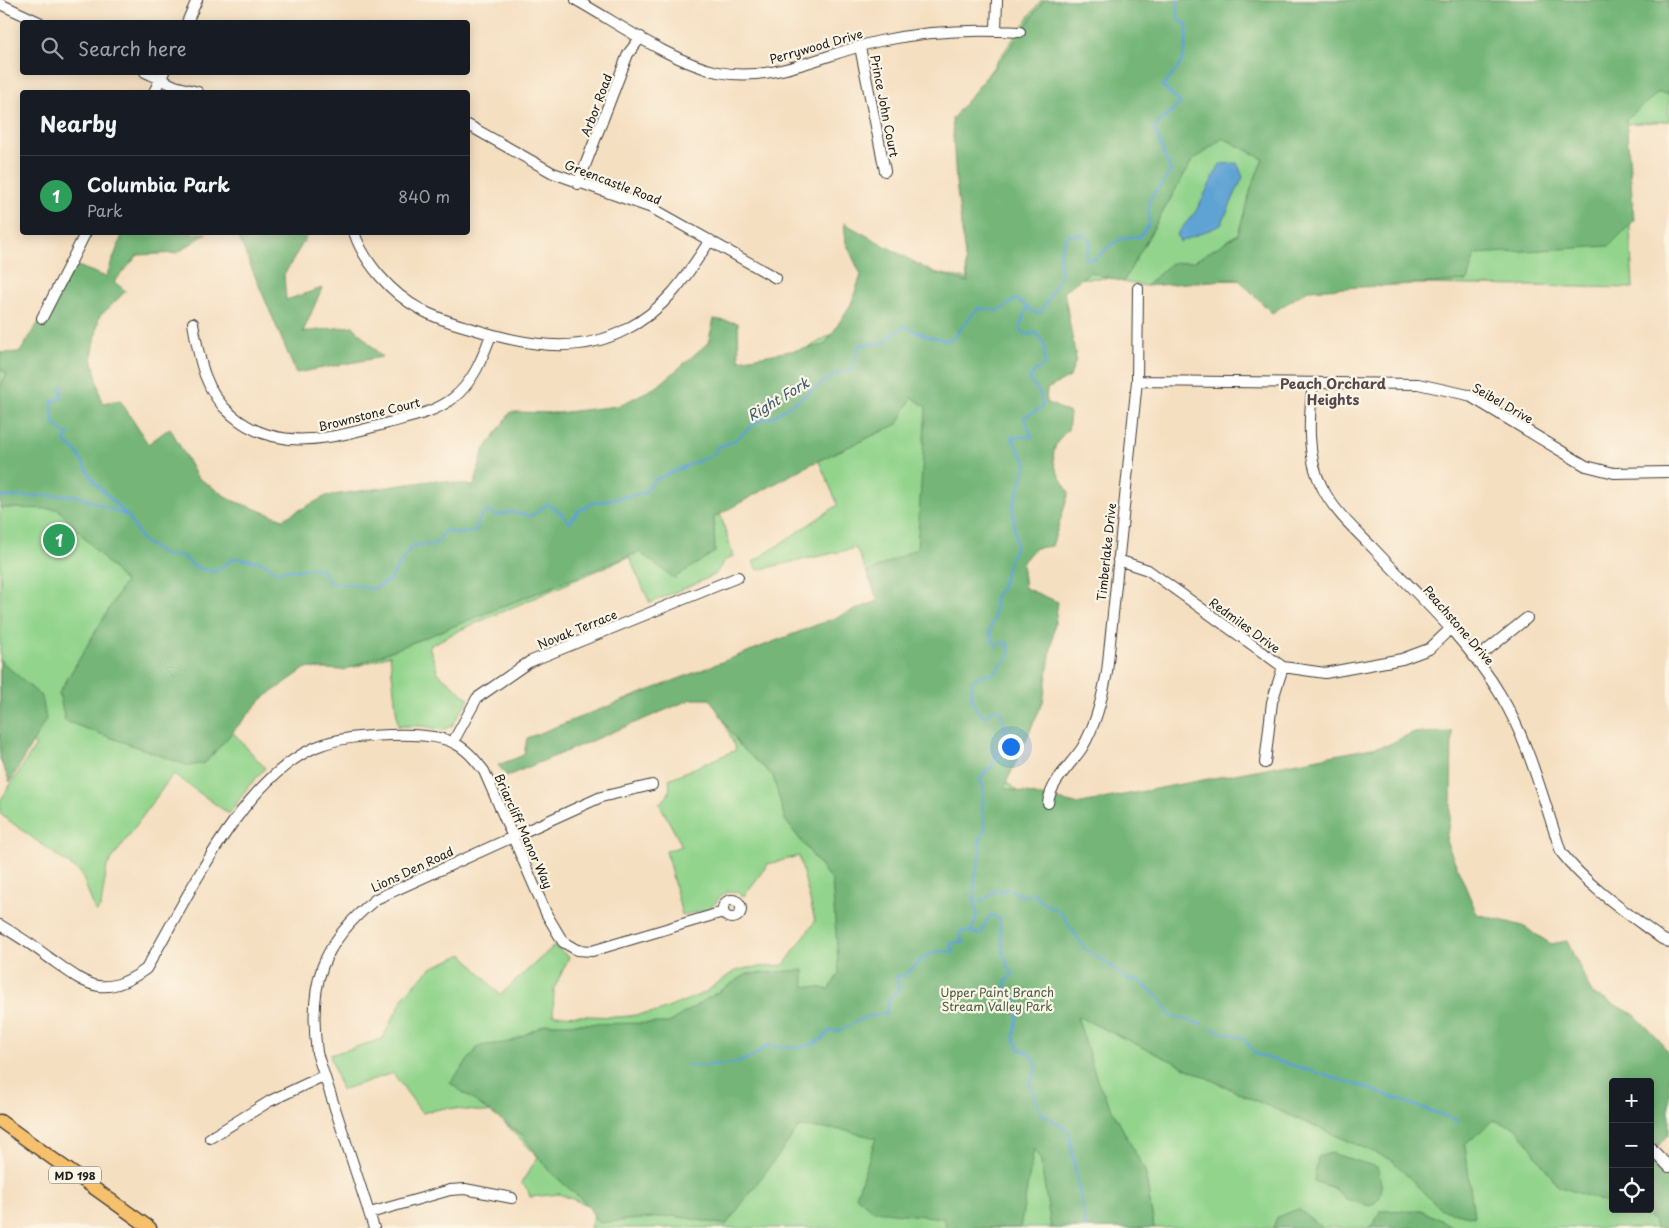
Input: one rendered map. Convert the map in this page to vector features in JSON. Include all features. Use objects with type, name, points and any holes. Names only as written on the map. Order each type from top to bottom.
[{"type":"main road","name":"MD 198","points":[[0,1121],[150,1228]]},
{"type":"street","points":[[188,20],[197,0]]},
{"type":"street","name":"Perrywood Drive","points":[[576,0],[679,58],[717,72],[737,75],[774,72],[860,47],[920,33],[996,30],[1020,32]]},
{"type":"street","points":[[996,0],[996,30]]},
{"type":"street","points":[[0,4],[35,20]]},
{"type":"street","name":"Arbor Road","points":[[578,184],[628,54],[641,37]]},
{"type":"street","name":"Prince John Court","points":[[860,47],[885,171]]},
{"type":"street","points":[[155,90],[162,76],[194,90]]},
{"type":"street","name":"Greencastle Road","points":[[470,126],[553,173],[578,184],[652,208],[776,278]]},
{"type":"street","points":[[42,318],[84,235]]},
{"type":"street","points":[[356,235],[366,256],[401,297],[420,310],[447,321],[519,343],[546,346],[577,345],[604,339],[625,330],[651,314],[676,292],[710,240]]},
{"type":"street","name":"Timberlake Drive","points":[[1048,803],[1050,791],[1083,747],[1097,715],[1107,672],[1136,381],[1138,288]]},
{"type":"street","name":"Brownstone Court","points":[[193,323],[200,367],[210,388],[230,415],[248,427],[277,438],[312,440],[335,437],[428,412],[452,399],[474,376],[491,335]]},
{"type":"street","name":"Seibel Drive","points":[[1136,381],[1418,384],[1453,390],[1490,406],[1586,466],[1614,473],[1669,472]]},
{"type":"street","name":"Peachstone Drive","points":[[1313,383],[1310,403],[1312,452],[1322,487],[1358,533],[1476,659],[1500,694],[1518,728],[1561,852],[1572,866],[1594,887],[1662,939],[1669,942]]},
{"type":"street","name":"Redmiles Drive","points":[[1118,560],[1148,570],[1283,667],[1325,673],[1402,659],[1429,648],[1449,630]]},
{"type":"street","name":"Novak Terrace","points":[[453,742],[477,698],[530,662],[738,577]]},
{"type":"street","points":[[1476,659],[1528,618]]},
{"type":"street","points":[[1265,764],[1272,702],[1283,667]]},
{"type":"street","name":"Briarcliff Manor Way","points":[[0,925],[85,983],[101,986],[120,985],[146,969],[189,892],[246,806],[272,776],[299,756],[337,740],[408,734],[453,742],[471,755],[484,771],[547,915],[563,942],[577,950],[592,951],[723,912]]},
{"type":"street","name":"Lions Den Road","points":[[374,1228],[316,1053],[314,1036],[315,1003],[325,957],[344,928],[376,898],[601,797],[652,785]]},
{"type":"street","points":[[210,1138],[270,1101],[324,1076]]},
{"type":"street","points":[[1654,1151],[1669,1167]]},
{"type":"street","points":[[370,1213],[450,1190],[464,1189],[512,1198]]},
{"type":"green space","name":"Upper Paint Branch Stream Valley Park","points":[[1041,0],[1669,0],[1669,121],[1625,124],[1633,288],[1153,279],[1146,286],[1123,282],[1125,278],[968,279],[1002,656],[948,737],[1019,792],[1609,1126],[1609,1213],[1654,1213],[1669,1228],[1154,1228],[1145,1171],[1144,1228],[590,1228],[596,1208],[559,1194],[530,1197],[528,1190],[521,1183],[538,1157],[495,1113],[445,1108],[422,1113],[393,1073],[341,1090],[330,1055],[382,1039],[406,993],[431,968],[463,954],[500,995],[554,946],[569,957],[554,989],[553,1015],[621,1017],[658,1012],[704,993],[733,972],[747,968],[784,965],[815,921],[799,856],[768,864],[744,896],[730,891],[706,910],[682,915],[666,851],[682,846],[659,803],[665,799],[668,793],[669,779],[736,750],[705,676],[879,600],[856,548],[757,570],[753,562],[838,505],[817,457],[720,513],[733,556],[724,561],[715,575],[650,603],[629,557],[460,630],[429,646],[438,673],[469,699],[452,726],[442,730],[423,726],[398,726],[390,655],[355,667],[309,665],[268,690],[229,728],[265,768],[248,787],[229,814],[173,774],[107,866],[101,906],[96,913],[81,873],[0,814],[0,801],[36,745],[0,729],[0,351],[105,520],[333,538],[615,460],[920,283],[919,269],[967,279],[954,122]]},
{"type":"green space","points":[[1044,0],[1669,0],[1669,94],[1658,93],[1626,119],[1634,221],[1609,246],[1475,254],[1467,281],[1308,290],[1272,313],[1238,279],[1146,286],[1170,264],[1195,261],[1238,234],[1252,185],[1263,159],[1223,138],[1192,161],[1123,282],[1090,272],[1064,291],[1076,359],[1070,377],[1047,389],[1046,402],[1070,413],[1068,430],[1060,438],[1054,453],[1054,461],[1059,476],[1069,493],[1052,546],[1035,548],[1022,563],[1025,588],[1058,602],[1043,702],[1004,788],[1076,804],[1388,745],[1412,733],[1452,732],[1451,809],[1446,841],[1477,914],[1523,926],[1551,944],[1567,941],[1592,993],[1635,1015],[1661,1042],[1669,1056],[1669,1135],[1654,1150],[1654,1078],[1609,1078],[1609,1204],[1558,1186],[1517,1128],[1493,1120],[1465,1145],[1474,1217],[1441,1210],[1392,1160],[1243,1095],[1077,1016],[1098,1083],[1145,1171],[1154,1228],[1051,1228],[1040,1157],[1034,1149],[1020,1228],[947,1228],[943,1218],[874,1211],[856,1196],[876,1138],[842,1130],[799,1127],[726,1225],[674,1216],[598,1223],[587,1204],[549,1171],[523,1136],[450,1083],[479,1046],[510,1042],[546,1024],[668,1023],[747,974],[804,970],[804,986],[829,989],[839,973],[832,881],[785,820],[773,776],[740,746],[710,699],[692,699],[507,776],[498,765],[524,755],[527,738],[878,601],[867,573],[917,548],[926,407],[912,397],[898,424],[809,465],[714,517],[715,552],[674,578],[639,552],[344,670],[306,668],[262,699],[205,763],[189,766],[65,721],[59,693],[125,582],[58,509],[0,508],[0,387],[7,374],[0,369],[0,353],[20,352],[75,265],[106,277],[122,235],[204,235],[177,253],[138,255],[114,282],[126,291],[99,317],[92,357],[102,403],[120,400],[148,444],[170,428],[197,477],[231,500],[283,519],[326,496],[436,480],[474,486],[483,452],[511,412],[558,413],[618,406],[658,386],[708,343],[714,319],[738,323],[739,360],[825,345],[851,304],[861,275],[846,243],[844,223],[934,273],[968,282],[956,182],[952,119],[1010,48]]},
{"type":"green space","points":[[230,235],[307,235],[284,275],[286,300],[322,288],[303,332],[353,326],[382,357],[296,373],[239,238]]},
{"type":"green space","points":[[0,660],[42,697],[46,719],[10,782],[0,760]]},
{"type":"green space","points":[[1331,1153],[1377,1167],[1381,1194],[1375,1202],[1370,1206],[1346,1199],[1334,1188],[1314,1181],[1318,1157]]},
{"type":"green space","points":[[1654,1160],[1669,1176],[1669,1228],[1656,1228],[1654,1220],[1635,1213],[1654,1213]]},
{"type":"green space","points":[[1298,1209],[1323,1228],[1273,1228],[1277,1217]]},
{"type":"green space","points":[[1421,1210],[1456,1228],[1368,1228],[1374,1224],[1380,1211]]},
{"type":"water","points":[[1237,163],[1243,177],[1221,225],[1180,242],[1177,234],[1196,211],[1220,164]]},
{"type":"waterway","name":"Right Fork","points":[[0,497],[75,495],[128,516],[142,540],[164,555],[182,556],[195,567],[215,572],[234,558],[262,562],[275,571],[321,568],[330,583],[351,584],[372,589],[389,581],[409,549],[415,545],[435,545],[446,530],[460,534],[476,531],[479,518],[488,511],[496,516],[510,512],[531,516],[548,504],[562,514],[570,523],[578,511],[593,503],[644,493],[654,480],[714,454],[718,446],[726,445],[757,422],[773,417],[839,372],[850,372],[860,345],[884,343],[903,326],[930,337],[950,341],[978,308],[999,311],[1016,299],[1036,313],[1041,312],[1060,277],[1060,252],[1067,236],[1085,234],[1091,243],[1084,259],[1096,259],[1110,245],[1121,239],[1140,237],[1149,224],[1149,200],[1171,172],[1154,127],[1181,103],[1162,86],[1180,66],[1185,52],[1187,24],[1178,20],[1178,0]]},
{"type":"waterway","points":[[688,1065],[731,1064],[750,1058],[768,1045],[784,1048],[810,1045],[824,1037],[829,1031],[838,1031],[866,1017],[886,1013],[890,998],[899,988],[896,976],[904,976],[924,957],[940,951],[954,952],[950,944],[956,942],[964,943],[960,937],[961,931],[970,932],[973,929],[977,914],[974,901],[975,878],[981,852],[979,844],[985,829],[982,812],[984,789],[980,780],[987,770],[993,766],[994,758],[1003,742],[1005,729],[1000,710],[992,710],[986,717],[977,710],[972,697],[972,681],[982,675],[993,674],[1010,655],[1008,643],[996,646],[989,632],[994,618],[995,598],[1002,586],[1010,558],[1016,546],[1013,507],[1027,463],[1011,437],[1032,437],[1024,417],[1043,407],[1040,393],[1029,380],[1035,371],[1045,365],[1044,343],[1035,332],[1030,335],[1022,333],[1020,326],[1027,309]]},
{"type":"waterway","points":[[62,387],[61,398],[52,402],[52,413],[56,426],[69,435],[64,441],[76,451],[94,482],[127,515]]},
{"type":"waterway","points":[[974,901],[987,898],[996,889],[1003,892],[1007,888],[1024,897],[1033,892],[1041,901],[1061,913],[1085,949],[1129,980],[1137,980],[1148,988],[1161,1000],[1169,1015],[1202,1024]]},
{"type":"waterway","points":[[971,932],[979,935],[983,932],[985,923],[991,915],[999,918],[1004,954],[1013,973],[1005,982],[1008,990],[1017,999],[1012,1010],[1018,1015],[1014,1037],[1019,1049],[1031,1055],[1036,1062],[1035,1072],[1029,1083],[1041,1113],[1068,1130],[1086,1228]]},
{"type":"waterway","points":[[1213,1029],[1240,1037],[1255,1054],[1364,1087],[1459,1121]]},
{"type":"place","name":"Columbia Park","points":[[59,540]]},
{"type":"district","name":"Peach Orchard Heights","points":[[1333,392]]}]
